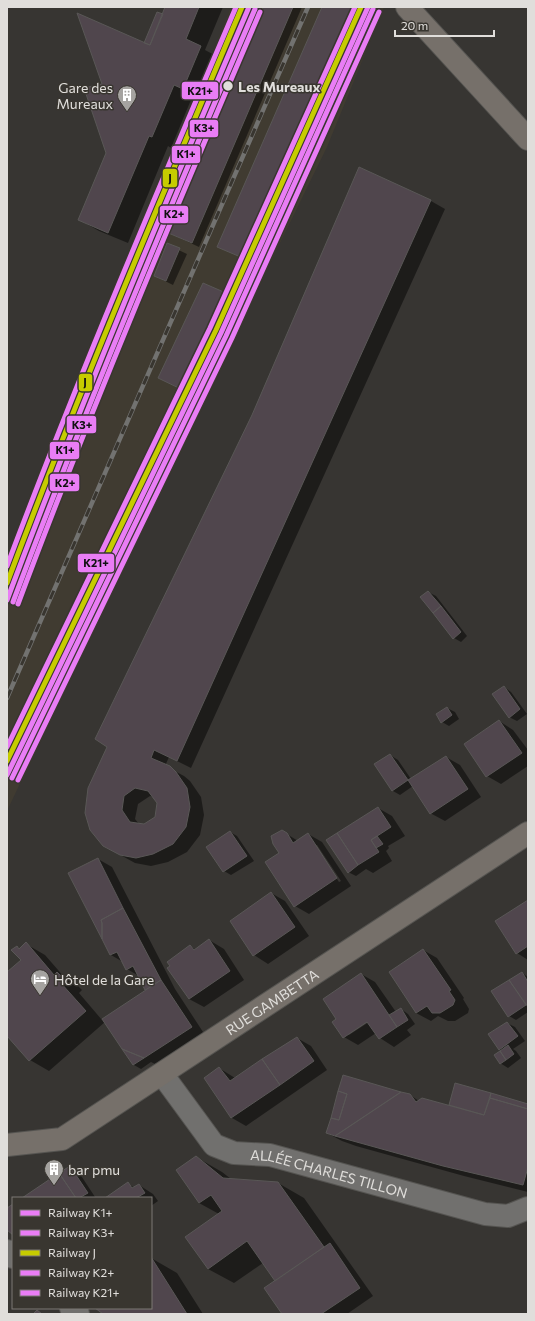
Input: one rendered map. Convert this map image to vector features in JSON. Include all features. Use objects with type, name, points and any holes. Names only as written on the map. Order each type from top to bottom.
[{"type":"main road","points":[[407,7],[528,139]]},
{"type":"main road","name":"RUE GAMBETTA","points":[[7,1145],[62,1139],[528,833]]},
{"type":"street","name":"ALLÉE CHARLES TILLON","points":[[162,1074],[214,1145],[234,1153],[270,1155],[485,1214],[508,1216],[528,1208]]},
{"type":"shaded area","points":[[231,7],[384,7],[327,147],[151,506],[7,811],[7,562],[53,444]]},
{"type":"building","name":"Gare des Mureaux","points":[[165,7],[199,7],[186,39],[201,46],[183,89],[174,85],[152,137],[149,136],[108,233],[78,220],[106,153],[84,88],[102,84],[77,13],[150,45]]},
{"type":"building","points":[[263,7],[293,7],[192,243],[166,232]]},
{"type":"building","points":[[322,7],[354,7],[243,258],[217,247]]},
{"type":"building","points":[[157,12],[163,14],[150,45],[144,43]]},
{"type":"building","points":[[359,167],[431,200],[177,761],[154,750],[151,758],[170,766],[187,788],[190,807],[186,827],[173,844],[153,854],[136,858],[120,855],[103,846],[90,830],[85,813],[88,788],[107,747],[95,739],[252,415]],"holes":[[[135,788],[148,791],[157,803],[155,817],[144,824],[130,822],[122,810],[124,796]]]},
{"type":"building","points":[[167,243],[180,248],[166,281],[154,276]]},
{"type":"building","points":[[203,283],[226,293],[183,390],[158,378]]},
{"type":"building","points":[[428,591],[441,606],[433,613],[420,597]]},
{"type":"building","points":[[441,606],[461,632],[453,639],[433,613]]},
{"type":"building","points":[[504,686],[520,709],[509,718],[492,694]]},
{"type":"building","points":[[447,707],[452,715],[441,723],[436,714]]},
{"type":"building","points":[[499,720],[522,753],[486,777],[464,744]]},
{"type":"building","points":[[390,754],[408,780],[392,791],[374,764]]},
{"type":"building","points":[[446,756],[468,789],[430,814],[408,780]]},
{"type":"building","points":[[378,807],[391,827],[371,840],[379,852],[358,865],[337,833]]},
{"type":"building","points":[[282,830],[287,833],[293,843],[308,833],[337,878],[294,907],[265,862],[279,853],[273,844],[271,836]]},
{"type":"building","points":[[230,831],[247,856],[223,872],[206,847]]},
{"type":"building","points":[[337,833],[358,865],[348,873],[326,840]]},
{"type":"building","points":[[377,836],[383,844],[376,848],[371,840]]},
{"type":"building","points":[[98,858],[123,908],[101,920],[102,939],[68,873]]},
{"type":"building","points":[[271,892],[295,927],[253,956],[230,921]]},
{"type":"building","points":[[528,900],[528,946],[516,954],[495,921]]},
{"type":"building","points":[[123,908],[161,980],[145,990],[133,966],[126,970],[117,952],[110,955],[102,939],[101,920]]},
{"type":"building","points":[[209,939],[230,971],[189,999],[167,968],[170,966],[167,962],[190,945],[194,950]]},
{"type":"building","name":"Hôtel de la Gare","points":[[26,942],[54,975],[57,972],[63,978],[60,982],[86,1011],[29,1061],[7,1036],[7,972],[21,960],[11,950],[17,946],[19,949]]},
{"type":"building","points":[[423,949],[451,990],[449,991],[455,1000],[453,1005],[440,1013],[432,1013],[427,1006],[416,1013],[389,972]]},
{"type":"building","points":[[522,972],[528,982],[528,1007],[509,980]]},
{"type":"building","points":[[361,973],[397,1027],[379,1039],[367,1022],[343,1038],[332,1022],[336,1019],[323,999]]},
{"type":"building","points":[[161,980],[192,1027],[144,1058],[122,1049],[102,1019]]},
{"type":"building","points":[[509,980],[526,1005],[508,1017],[491,991]]},
{"type":"building","points":[[401,1008],[408,1020],[397,1027],[389,1015]]},
{"type":"building","points":[[507,1022],[518,1036],[499,1050],[488,1034]]},
{"type":"building","points":[[297,1037],[314,1061],[280,1085],[262,1059]]},
{"type":"building","points":[[508,1045],[514,1054],[506,1060],[500,1051]]},
{"type":"building","points":[[122,1049],[144,1058],[133,1065]]},
{"type":"building","points":[[500,1051],[506,1060],[500,1064],[494,1055]]},
{"type":"building","points":[[262,1059],[280,1085],[231,1118],[204,1078],[219,1067],[230,1081]]},
{"type":"building","points":[[343,1075],[401,1092],[335,1136],[326,1133],[331,1118],[339,1120],[347,1094],[338,1091]]},
{"type":"building","points":[[455,1083],[491,1093],[484,1115],[449,1105]]},
{"type":"building","points":[[338,1091],[347,1094],[339,1120],[331,1118]]},
{"type":"building","points":[[401,1092],[410,1094],[416,1102],[422,1098],[484,1115],[490,1098],[528,1109],[528,1167],[523,1185],[443,1166],[335,1136]]},
{"type":"building","points":[[491,1093],[528,1104],[528,1109],[490,1098]]},
{"type":"building","points":[[196,1156],[223,1178],[278,1182],[324,1247],[275,1281],[247,1241],[208,1269],[185,1237],[222,1211],[211,1195],[199,1203],[176,1170]]},
{"type":"building","points":[[70,1166],[88,1193],[81,1197],[75,1197],[59,1173]]},
{"type":"building","name":"bar pmu","points":[[59,1173],[75,1197],[23,1197]]},
{"type":"building","points":[[128,1182],[132,1188],[139,1184],[145,1193],[138,1197],[106,1197]]},
{"type":"building","points":[[12,1205],[12,1234],[7,1230],[7,1208]]},
{"type":"building","points":[[330,1243],[360,1288],[321,1314],[282,1314],[264,1288]]},
{"type":"building","points":[[152,1259],[187,1314],[103,1314],[96,1309],[152,1309]]},
{"type":"building","points":[[37,1310],[42,1314],[33,1314]]},
{"type":"railway","points":[[7,698],[308,7]]},
{"type":"rail line","name":"K21+","points":[[7,566],[90,355],[236,7]]},
{"type":"rail line","name":"J","points":[[7,583],[92,366],[242,7]]},
{"type":"rail line","name":"K1+","points":[[7,600],[35,525],[125,302],[249,7]]},
{"type":"rail line","name":"K21+","points":[[7,747],[210,328],[355,7]]},
{"type":"rail line","name":"J","points":[[7,761],[216,330],[361,7]]},
{"type":"rail line","name":"K1+","points":[[7,775],[221,333],[368,7]]},
{"type":"rail line","name":"K3+","points":[[13,602],[70,453],[130,304],[255,9]]},
{"type":"rail line","name":"K3+","points":[[12,778],[226,336],[373,9]]},
{"type":"rail line","name":"K2+","points":[[18,604],[105,380],[260,12]]},
{"type":"rail line","name":"K2+","points":[[18,780],[232,338],[379,12]]},
{"type":"place","name":"Les Mureaux","points":[[228,86]]},
{"type":"place","name":"Gare des Mureaux","points":[[127,112]]},
{"type":"place","name":"Hôtel de la Gare","points":[[40,996]]},
{"type":"place","name":"bar pmu","points":[[54,1186]]}]
